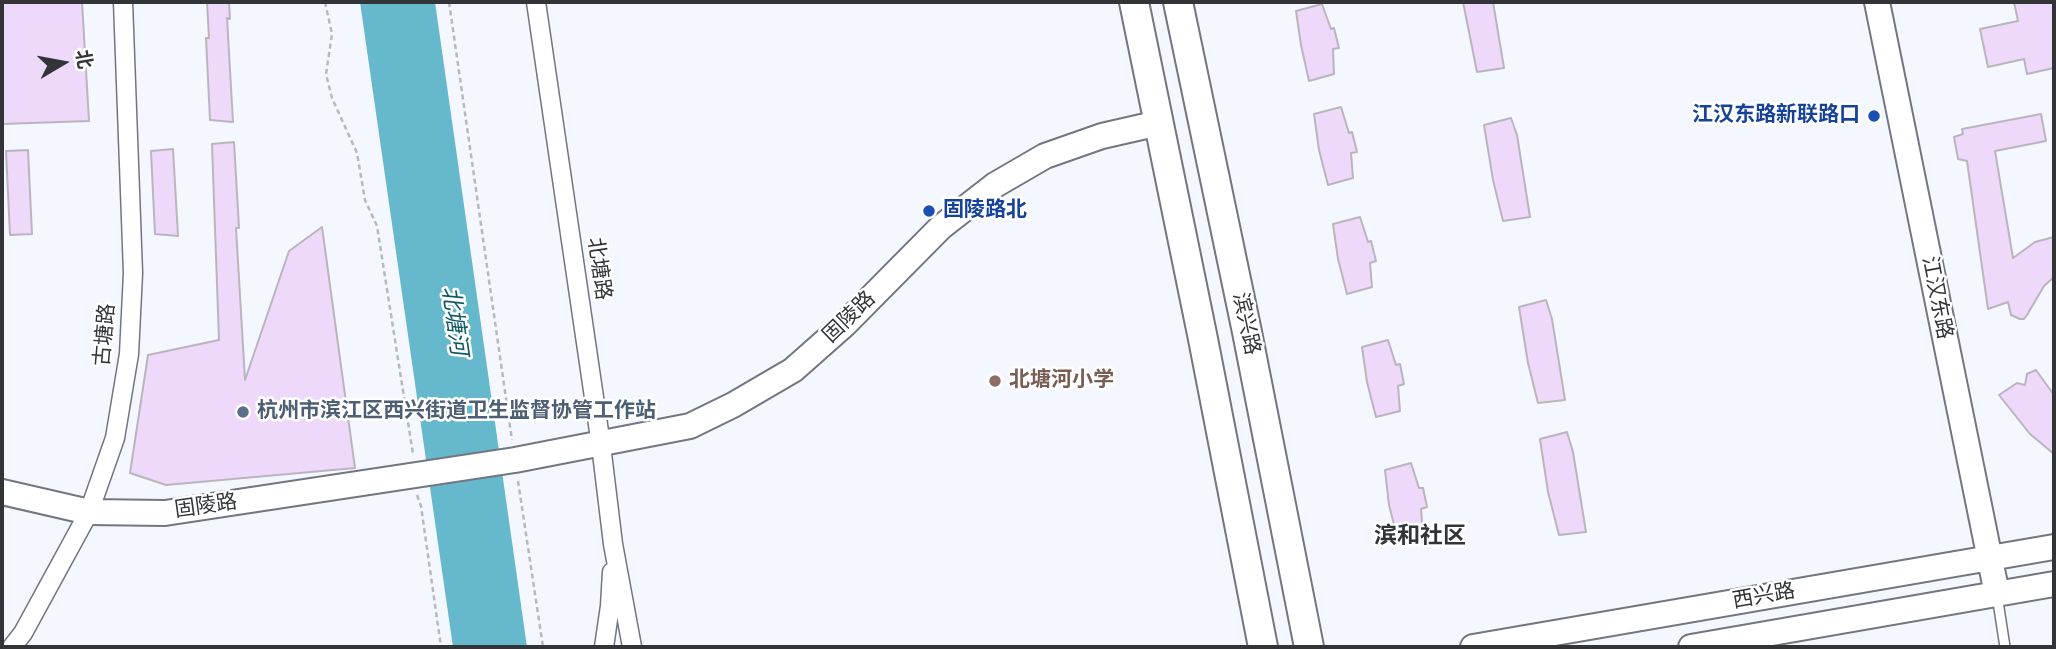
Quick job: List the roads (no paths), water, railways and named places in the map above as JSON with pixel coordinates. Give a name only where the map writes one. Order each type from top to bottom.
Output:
[{"type":"main road","name":"滨兴路","points":[[1134,2],[1263,647]]},
{"type":"main road","name":"滨兴路","points":[[1178,2],[1310,647]]},
{"type":"street","name":"古塘路","points":[[12,647],[23,633],[89,512],[115,438],[129,354],[134,273],[123,2]]},
{"type":"street","name":"北塘路","points":[[536,2],[613,544],[632,647]]},
{"type":"street","name":"江汉东路","points":[[1877,2],[1997,594]]},
{"type":"street","name":"固陵路","points":[[2,492],[89,512],[165,513],[515,460],[690,426],[793,370],[845,324],[942,227],[995,185],[1045,156],[1102,136],[1159,123]]},
{"type":"street","name":"北塘路","points":[[604,647],[610,606],[613,544]]},
{"type":"street","name":"西兴路","points":[[1473,647],[2054,547]]},
{"type":"street","name":"西兴路","points":[[1691,647],[2054,584]]},
{"type":"lane","points":[[1997,594],[2005,647]]},
{"type":"water","name":"北塘河","points":[[360,2],[435,2],[527,647],[453,647]]},
{"type":"place","name":"江汉东路新联路口","points":[[1874,116]]},
{"type":"place","name":"固陵路北","points":[[929,211]]},
{"type":"place","name":"北塘河小学","points":[[995,381]]},
{"type":"place","name":"杭州市滨江区西兴街道卫生监督协管工作站","points":[[243,412]]},
{"type":"district","name":"滨和社区","points":[[1420,537]]}]
